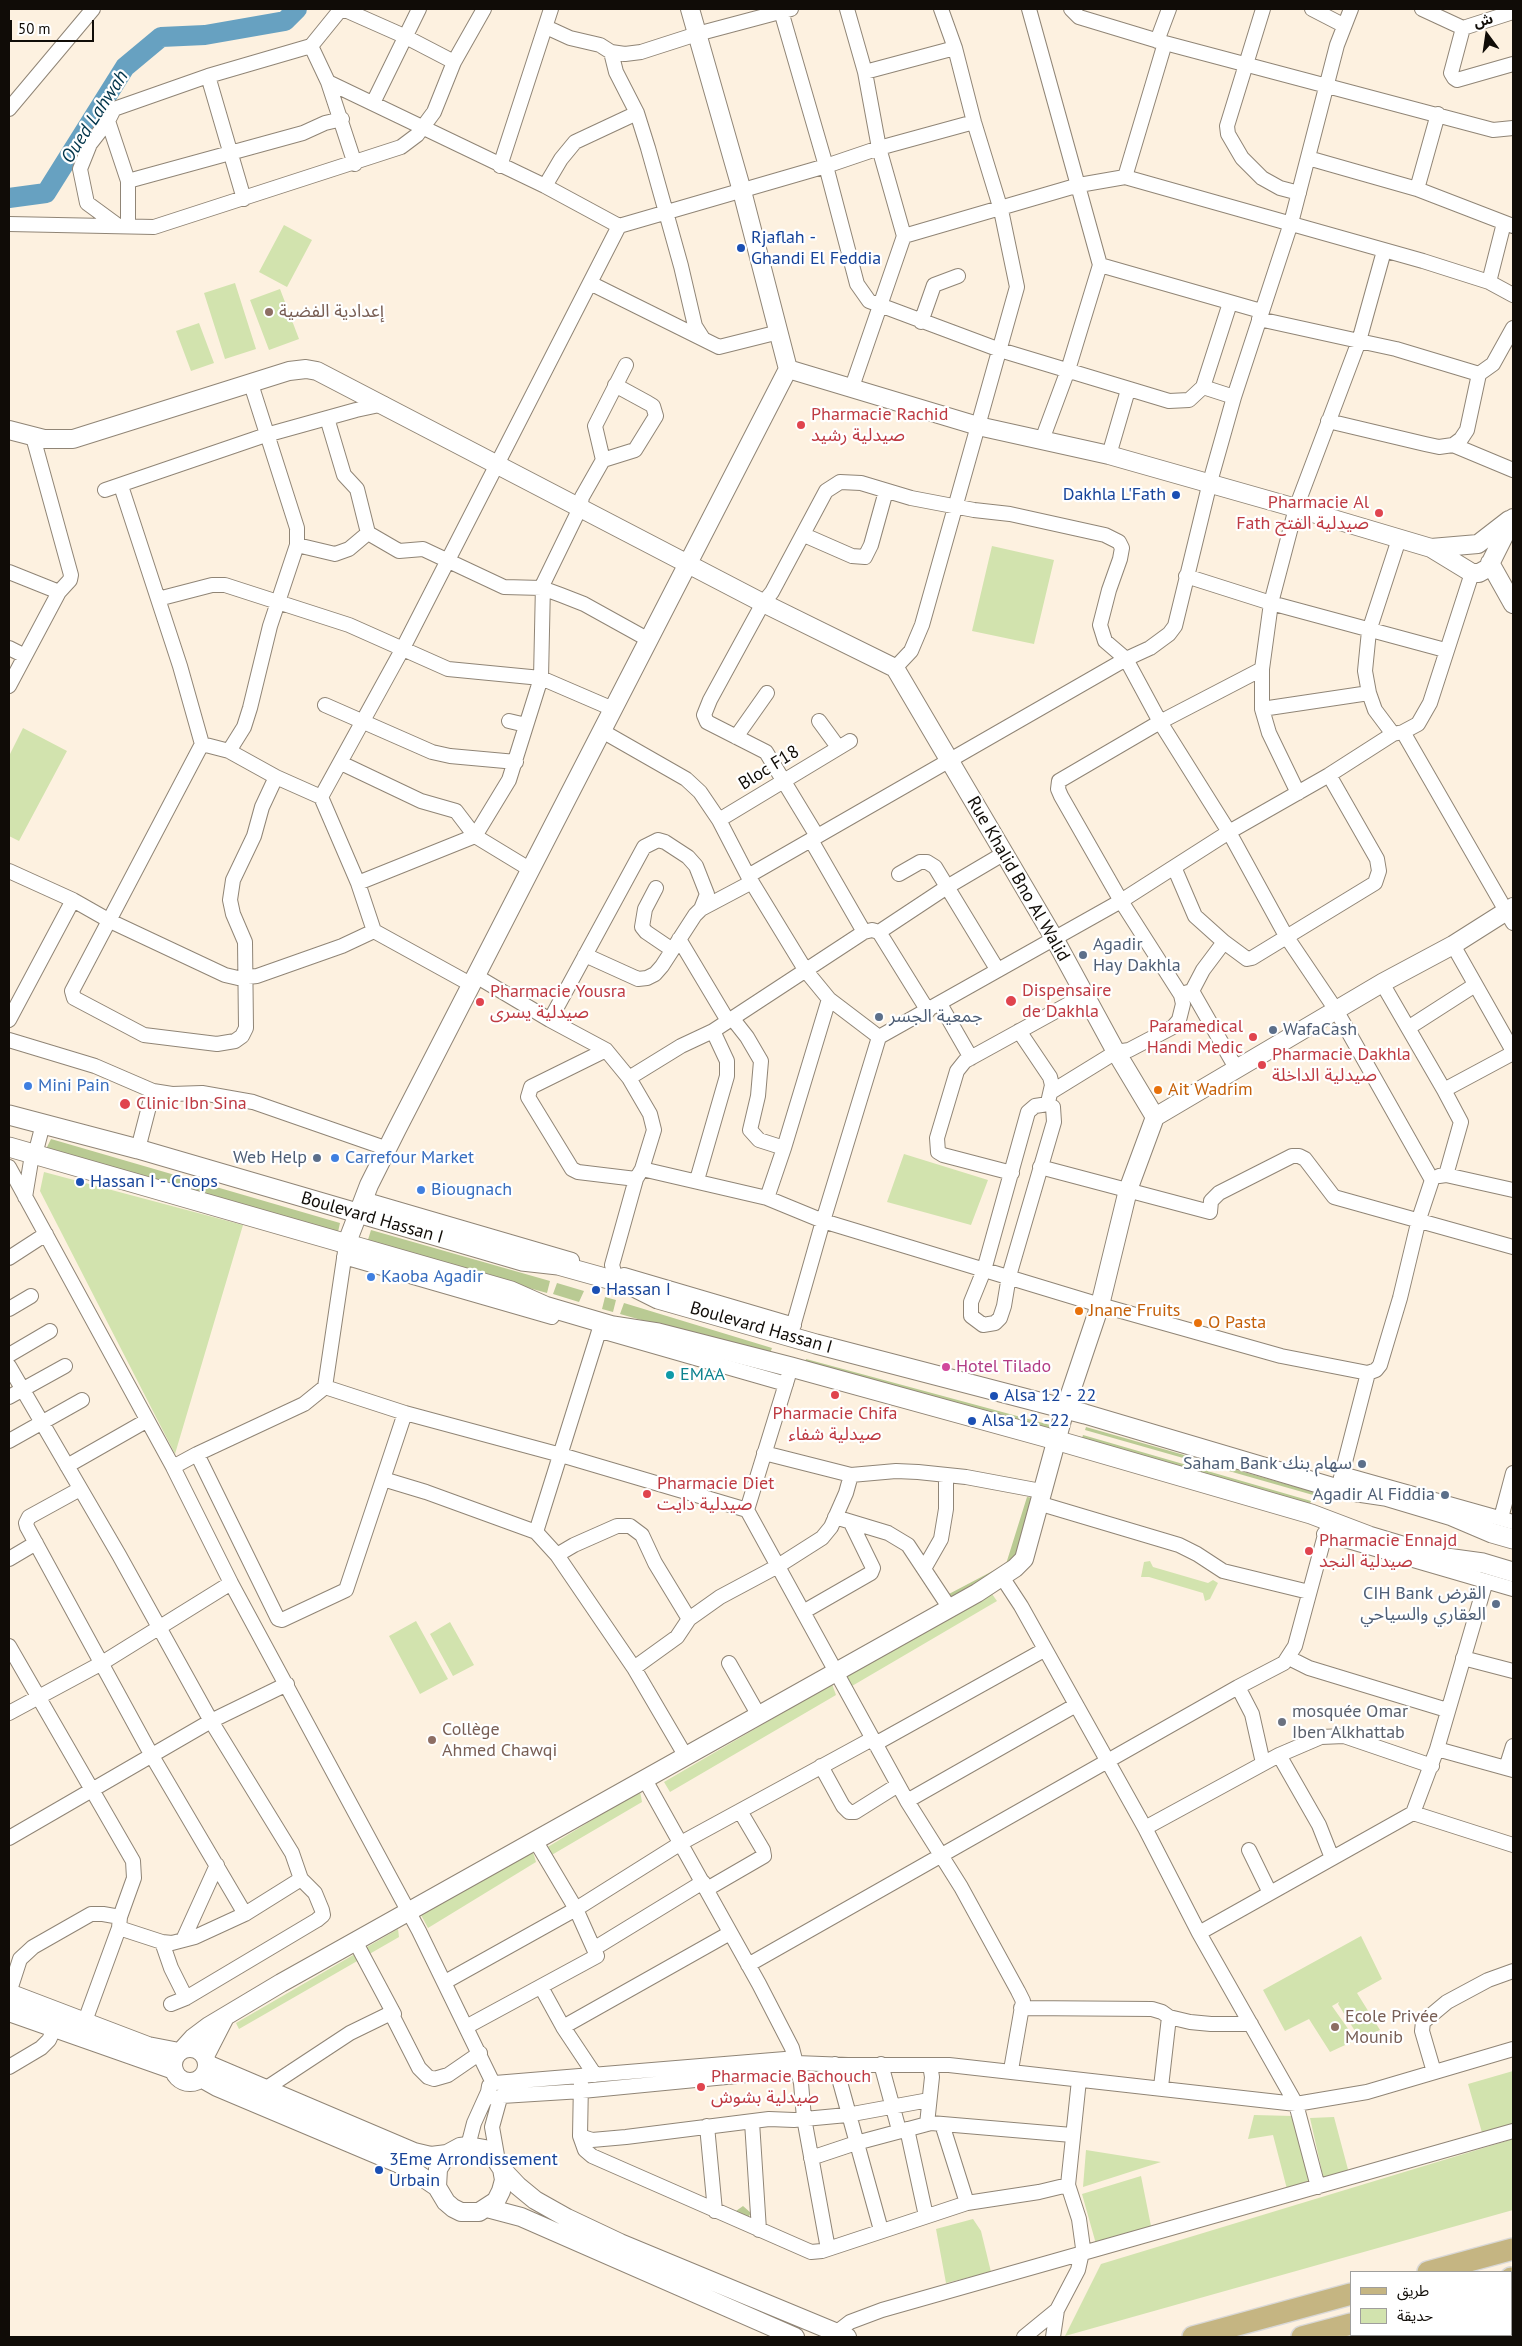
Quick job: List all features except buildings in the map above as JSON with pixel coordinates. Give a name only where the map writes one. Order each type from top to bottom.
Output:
[{"type":"main road","name":"Boulevard Hassan I","points":[[9,1115],[360,1206],[522,1260],[563,1262],[615,1277],[658,1299],[792,1331],[1065,1409],[1340,1481],[1452,1516],[1492,1533],[1513,1539]]},
{"type":"main road","name":"Boulevard Hassan I","points":[[9,1147],[345,1251],[511,1291],[544,1306],[613,1326],[658,1333],[788,1375],[1057,1440],[1327,1527],[1369,1536],[1439,1557],[1483,1563],[1513,1572]]},
{"type":"main road","points":[[1432,2271],[1513,2249]]},
{"type":"main road","points":[[1193,2337],[1350,2294]]},
{"type":"main road","points":[[1302,2337],[1350,2324]]},
{"type":"street","points":[[9,110],[93,9]]},
{"type":"street","points":[[123,226],[87,203],[80,169],[90,144],[117,107],[208,76],[311,46],[342,9],[404,36],[454,62]]},
{"type":"street","points":[[373,103],[418,9]]},
{"type":"street","points":[[9,224],[145,228],[162,225],[355,164],[401,147],[424,127],[439,104],[454,62],[484,9]]},
{"type":"street","points":[[500,166],[551,9]]},
{"type":"street","points":[[172,1467],[304,1404],[325,1388],[345,1251],[360,1206],[788,369],[742,191],[690,9]]},
{"type":"street","points":[[847,9],[865,72],[879,148],[904,236],[878,306],[852,387]]},
{"type":"street","points":[[11,434],[73,439],[297,370],[317,371],[384,404],[497,466],[689,565],[895,668],[911,652],[922,625],[954,506],[1018,287],[1001,210],[974,122],[955,48],[941,9]]},
{"type":"street","points":[[1029,9],[1100,266],[1068,370],[1042,440]]},
{"type":"street","points":[[1071,9],[1079,17],[1161,42],[1493,130],[1513,128]]},
{"type":"street","points":[[1125,177],[1169,9]]},
{"type":"street","points":[[1263,9],[1227,126],[1228,134],[1242,158],[1262,178],[1280,188],[1299,193]]},
{"type":"street","points":[[1312,9],[1343,25]]},
{"type":"street","points":[[701,909],[814,838],[1126,658],[1150,648],[1169,634],[1175,626],[1210,482],[1234,397],[1291,223],[1326,85],[1343,25],[1351,9]]},
{"type":"street","points":[[1422,9],[1463,28],[1513,12]]},
{"type":"street","points":[[546,27],[570,38],[600,45],[611,52],[625,54],[641,52],[697,34],[786,10],[857,284],[869,301],[878,306],[1000,350],[1128,390],[1176,402],[1189,400],[1203,386],[1230,303]]},
{"type":"street","points":[[1463,28],[1451,73],[1454,78],[1457,80],[1513,64]]},
{"type":"street","points":[[311,46],[328,82],[342,119],[355,164]]},
{"type":"street","points":[[865,72],[955,48]]},
{"type":"street","points":[[611,52],[616,72],[637,113],[681,266],[695,326],[702,338]]},
{"type":"street","points":[[208,76],[244,199]]},
{"type":"street","points":[[328,82],[545,186],[619,226],[665,211],[826,166],[879,148],[974,122]]},
{"type":"street","points":[[545,186],[560,159],[575,142],[637,113]]},
{"type":"street","points":[[1418,189],[1438,114]]},
{"type":"street","points":[[128,181],[231,154],[303,133],[325,123],[342,119]]},
{"type":"street","points":[[108,121],[128,181],[123,226]]},
{"type":"street","points":[[1308,158],[1418,189],[1509,225],[1489,282]]},
{"type":"street","points":[[904,236],[1001,210],[1079,185],[1125,177],[1291,223],[1489,282],[1513,295]]},
{"type":"street","points":[[321,797],[364,722],[403,648],[592,284],[619,226]]},
{"type":"street","points":[[1298,793],[1269,733],[1262,709],[1262,669],[1271,603],[1296,508],[1359,341],[1384,251]]},
{"type":"street","points":[[1100,266],[1230,303],[1260,315],[1396,349],[1479,374]]},
{"type":"street","points":[[921,322],[934,284],[958,276]]},
{"type":"street","points":[[592,284],[721,347],[779,332]]},
{"type":"street","points":[[1328,421],[1439,447],[1453,445],[1461,439],[1467,430],[1479,374],[1494,364],[1513,328]]},
{"type":"street","points":[[358,883],[475,836],[509,780],[541,678],[542,588],[580,508],[582,497],[603,460],[595,426],[626,365]]},
{"type":"street","points":[[788,369],[978,426],[1109,455],[1210,482],[1431,548],[1479,567]]},
{"type":"street","points":[[229,751],[244,727],[278,602],[297,545],[297,528],[251,384]]},
{"type":"street","points":[[603,460],[635,450],[656,416],[648,402],[615,385]]},
{"type":"street","points":[[1203,386],[1234,397]]},
{"type":"street","points":[[1109,455],[1128,390]]},
{"type":"street","points":[[105,490],[122,486],[266,435],[384,404]]},
{"type":"street","points":[[327,418],[344,475],[357,488],[368,533],[401,552],[423,549],[447,562],[504,587],[542,588],[584,604],[649,640]]},
{"type":"street","points":[[9,686],[23,655],[59,592],[72,575],[32,437]]},
{"type":"street","points":[[1453,445],[1513,470]]},
{"type":"street","points":[[606,1050],[531,1088],[528,1097],[572,1169],[697,1180],[766,1198],[822,1221],[1100,1305],[1281,1356],[1368,1372],[1376,1370],[1380,1365],[1400,1298],[1419,1219],[1432,1180],[1336,1010],[1286,936],[1229,832],[1160,722],[1126,658],[1105,641],[1100,625],[1122,548],[1116,539],[1037,519],[954,506],[886,491],[861,483],[844,482],[835,484],[826,491],[804,535],[772,592],[763,603],[710,700],[704,715],[707,722],[766,752],[785,782],[814,838],[872,932],[934,1008],[971,1058]]},
{"type":"street","points":[[122,486],[180,666],[202,744],[72,991],[74,998],[144,1035],[200,1044],[218,1044],[235,1041],[242,1036],[246,1028],[244,978],[247,958],[246,942],[233,914],[230,900],[233,880],[254,836],[262,807],[276,777]]},
{"type":"street","points":[[804,535],[852,556],[865,557],[871,545],[886,491]]},
{"type":"street","points":[[1512,602],[1479,567],[1462,555],[1513,517]]},
{"type":"street","points":[[1479,567],[1513,517]]},
{"type":"street","points":[[297,545],[334,554],[349,549],[368,533]]},
{"type":"street","points":[[225,2017],[204,2066],[185,2081],[180,2079],[174,2070],[174,2060],[181,2050],[199,2033],[225,2017],[355,1941],[949,1607],[1002,1576],[1024,1559],[1065,1409],[1100,1305],[1128,1190],[1155,1116],[1382,983],[1511,914],[1398,733],[1376,710],[1369,693],[1365,671],[1370,630],[1398,539]]},
{"type":"street","points":[[792,1331],[822,1221],[879,1036],[934,1008],[997,969],[1121,901],[1229,832],[1398,733],[1418,724],[1424,716],[1445,650],[1487,548],[1473,545],[1431,548]]},
{"type":"street","points":[[9,572],[59,592]]},
{"type":"street","points":[[1186,576],[1271,603],[1445,650]]},
{"type":"street","points":[[158,599],[218,584],[350,625],[453,670],[541,678],[613,709]]},
{"type":"street","points":[[9,648],[23,655]]},
{"type":"street","name":"Rue Khalid Bno Al Walid","points":[[895,668],[1054,938],[1116,1052],[1155,1116]]},
{"type":"street","points":[[1236,1068],[1121,901],[1061,796],[1057,784],[1062,778],[1160,722],[1262,669]]},
{"type":"street","points":[[736,737],[767,693]]},
{"type":"street","points":[[1262,709],[1369,693]]},
{"type":"street","points":[[325,705],[439,754],[516,762]]},
{"type":"street","name":"Bloc F18","points":[[719,820],[785,782],[844,744],[818,721]]},
{"type":"street","points":[[509,722],[526,726]]},
{"type":"street","points":[[602,731],[694,785],[719,820],[750,879],[806,971],[829,999],[879,1036]]},
{"type":"street","points":[[202,744],[229,751],[276,777],[321,797],[358,883],[374,931],[606,1050],[629,1078],[653,1123],[654,1130],[612,1265],[615,1277]]},
{"type":"street","points":[[341,762],[421,801],[456,811],[475,836],[531,870]]},
{"type":"street","points":[[1174,867],[1195,916],[1248,960],[1372,887],[1379,875],[1377,859],[1329,775]]},
{"type":"street","points":[[550,1020],[638,856],[650,843],[658,840],[666,842],[688,857],[696,866],[707,894],[701,909],[655,974],[647,978],[638,979],[585,955]]},
{"type":"street","points":[[629,1078],[681,1046],[713,1031],[806,971],[1003,854]]},
{"type":"street","points":[[899,874],[915,864],[927,862],[935,867],[997,969]]},
{"type":"street","points":[[10,876],[73,900],[110,921],[226,975],[244,978],[257,976],[333,949],[374,931]]},
{"type":"street","points":[[656,888],[645,908],[642,927],[646,932],[675,944],[730,1020],[747,1037],[762,1061],[758,1096],[750,1130],[759,1140],[784,1148]]},
{"type":"street","points":[[9,1020],[73,900]]},
{"type":"street","points":[[1019,1032],[1050,1076],[1049,1098],[1055,1114],[1049,1144],[1040,1168],[1009,1276],[1000,1318],[992,1324],[983,1325],[971,1316],[969,1308],[984,1270],[1028,1112],[1035,1106],[1049,1098],[1116,1052],[1129,1050],[1173,1027],[1179,1020],[1186,993],[1224,942]]},
{"type":"street","points":[[1444,1090],[1513,1052],[1453,945]]},
{"type":"street","points":[[1382,983],[1461,1122],[1446,1174]]},
{"type":"street","points":[[1408,1028],[1475,985]]},
{"type":"street","points":[[1012,1173],[943,1156],[936,1147],[957,1071],[971,1058],[1085,995]]},
{"type":"street","points":[[766,1198],[784,1148],[829,999]]},
{"type":"street","points":[[697,1180],[727,1076],[727,1061],[713,1031]]},
{"type":"street","points":[[9,1040],[95,1066],[153,1091],[211,1094],[253,1102],[388,1149]]},
{"type":"street","points":[[138,1149],[153,1091]]},
{"type":"street","points":[[25,1196],[32,1155],[37,1148],[43,1124]]},
{"type":"street","points":[[1040,1168],[1210,1212],[1211,1201],[1219,1193],[1292,1156],[1298,1156],[1304,1158],[1334,1196],[1513,1247]]},
{"type":"street","points":[[9,1167],[172,1467],[231,1583],[287,1684],[445,1982],[480,2053],[496,2091],[492,2127],[504,2180],[496,2201],[487,2208],[470,2213],[453,2208],[446,2202],[437,2187],[409,2168],[217,2087],[194,2048],[181,2050],[148,2046],[9,1993],[20,1959],[33,1947],[91,1914],[103,1914],[162,1942],[172,1943],[195,1937],[245,1914],[302,1879]]},
{"type":"street","points":[[1432,1180],[1446,1174],[1513,1190]]},
{"type":"street","points":[[9,1258],[46,1234]]},
{"type":"street","points":[[345,1251],[599,1331],[788,1375],[747,1510]]},
{"type":"street","points":[[9,1308],[31,1296]]},
{"type":"street","points":[[9,1355],[50,1330]]},
{"type":"street","points":[[536,1532],[599,1331]]},
{"type":"street","points":[[9,1366],[160,1626],[211,1720],[292,1853],[302,1879],[315,1893],[322,1910],[321,1918],[186,1998],[171,2004]]},
{"type":"street","points":[[9,1397],[65,1366]]},
{"type":"street","points":[[1368,1372],[1340,1481],[1507,1520],[1513,1473]]},
{"type":"street","points":[[325,1388],[405,1413],[561,1455],[747,1510],[907,1801],[961,1887],[1018,1991],[1022,2002],[1011,2070]]},
{"type":"street","points":[[9,1441],[82,1400]]},
{"type":"street","points":[[197,1454],[266,1598],[276,1616],[282,1620],[346,1590],[405,1413]]},
{"type":"street","points":[[67,1466],[146,1421]]},
{"type":"street","points":[[764,1453],[851,1475],[896,1471],[966,1477],[1040,1497],[1179,1545],[1223,1571],[1310,1592]]},
{"type":"street","points":[[634,1668],[677,1637],[689,1619],[720,1597],[778,1566],[822,1538],[835,1517],[846,1493],[851,1475]]},
{"type":"street","points":[[924,1567],[941,1539],[946,1509],[946,1476]]},
{"type":"street","points":[[383,1480],[426,1492],[536,1532],[557,1555],[634,1668],[685,1755]]},
{"type":"street","points":[[80,1489],[29,1518],[26,1523],[152,1756],[245,1914]]},
{"type":"street","points":[[835,1517],[899,1538],[908,1545],[949,1607]]},
{"type":"street","points":[[803,1612],[871,1573],[873,1568],[851,1523]]},
{"type":"street","points":[[557,1555],[574,1545],[617,1526],[630,1526],[642,1535],[655,1563],[689,1619]]},
{"type":"street","points":[[748,1965],[1238,1687],[1279,1666],[1289,1658],[1295,1646],[1327,1527],[1513,1589]]},
{"type":"street","points":[[9,1559],[36,1544]]},
{"type":"street","points":[[1002,1576],[1021,1606],[1145,1828],[1199,1933],[1296,2104],[1318,2187]]},
{"type":"street","points":[[1199,1933],[1413,1813],[1432,1766],[1486,1581]]},
{"type":"street","points":[[9,1713],[102,1663],[231,1583]]},
{"type":"street","points":[[9,1646],[133,1861],[134,1878],[85,2021]]},
{"type":"street","points":[[445,1982],[576,1909],[681,1843],[821,1766],[874,1741],[1044,1650]]},
{"type":"street","points":[[1289,1658],[1309,1668],[1447,1710]]},
{"type":"street","points":[[1463,1658],[1513,1671]]},
{"type":"street","points":[[729,1663],[758,1714]]},
{"type":"street","points":[[9,1838],[211,1720],[287,1684]]},
{"type":"street","points":[[1238,1687],[1252,1714],[1263,1763]]},
{"type":"street","points":[[907,1801],[1076,1705]]},
{"type":"street","points":[[1145,1828],[1263,1763],[1321,1737],[1344,1736],[1432,1766]]},
{"type":"street","points":[[1437,1749],[1510,1769],[1513,1746]]},
{"type":"street","points":[[1279,1755],[1318,1825],[1332,1858]]},
{"type":"street","points":[[821,1766],[843,1806],[849,1812],[855,1812],[898,1785]]},
{"type":"street","points":[[644,1778],[705,1886],[792,2048],[828,2249]]},
{"type":"street","points":[[595,1948],[705,1886],[764,1856],[763,1850],[740,1811]]},
{"type":"street","points":[[1413,1813],[1513,1845]]},
{"type":"street","points":[[466,2027],[596,1958],[595,1948],[576,1909],[535,1840]]},
{"type":"street","points":[[1250,1850],[1270,1893]]},
{"type":"street","points":[[183,1940],[217,1865]]},
{"type":"street","points":[[563,2027],[730,1933]]},
{"type":"street","points":[[265,2089],[350,2033],[391,2013],[394,2014],[355,1941]]},
{"type":"street","points":[[162,1942],[170,1968],[186,1998]]},
{"type":"street","points":[[1434,2072],[1422,2031],[1423,2022],[1447,2002],[1513,1971]]},
{"type":"street","points":[[541,1987],[563,2027],[596,2075]]},
{"type":"street","points":[[1021,2008],[1152,2009],[1162,2012],[1169,2018],[1211,2024],[1251,2024]]},
{"type":"street","points":[[9,2012],[174,2070]]},
{"type":"street","points":[[391,2013],[419,2068],[430,2078],[448,2075],[480,2053]]},
{"type":"street","points":[[1161,2087],[1169,2018]]},
{"type":"street","points":[[9,2067],[41,2048],[49,2040],[54,2029]]},
{"type":"street","points":[[581,2084],[596,2075],[785,2059],[796,2063],[930,2065],[1011,2070],[1079,2080],[1161,2087],[1296,2104],[1367,2092],[1513,2049]]},
{"type":"street","points":[[496,2091],[788,2071],[796,2063]]},
{"type":"street","points":[[835,2064],[847,2115],[881,2230]]},
{"type":"street","points":[[881,2064],[892,2106],[903,2130],[926,2216]]},
{"type":"street","points":[[927,2124],[932,2077],[930,2065]]},
{"type":"street","points":[[204,2066],[265,2089],[414,2152],[430,2156],[447,2154],[460,2147],[468,2146],[485,2149],[535,2200],[620,2243],[808,2323],[842,2334],[850,2322],[882,2310],[1061,2261],[1081,2252],[1117,2244],[1513,2131]]},
{"type":"street","points":[[1053,2337],[1057,2310],[1078,2270],[1081,2252],[1084,2248],[1068,2185],[1079,2080]]},
{"type":"street","points":[[581,2084],[580,2136],[585,2150],[592,2156],[812,2252],[828,2249],[967,2203],[1039,2192],[1068,2185]]},
{"type":"street","points":[[468,2146],[474,2123],[496,2091]]},
{"type":"street","points":[[580,2136],[592,2140],[707,2126],[847,2115],[929,2100]]},
{"type":"street","points":[[752,2122],[759,2230]]},
{"type":"street","points":[[811,2158],[856,2143],[927,2124],[1072,2135]]},
{"type":"street","points":[[942,2124],[967,2203]]},
{"type":"street","points":[[707,2126],[715,2211]]},
{"type":"street","points":[[437,2187],[438,2169],[447,2154]]},
{"type":"street","points":[[487,2208],[521,2217],[795,2337]]},
{"type":"street","points":[[1024,2337],[1057,2310]]},
{"type":"green space","points":[[284,225],[312,240],[287,287],[259,272]]},
{"type":"green space","points":[[235,283],[256,349],[225,359],[204,293]]},
{"type":"green space","points":[[280,289],[299,339],[269,350],[250,300]]},
{"type":"green space","points":[[199,323],[214,363],[191,371],[176,331]]},
{"type":"green space","points":[[992,546],[1054,560],[1034,644],[972,631]]},
{"type":"green space","points":[[23,728],[67,751],[19,841],[9,836],[9,756]]},
{"type":"green space","points":[[51,1139],[340,1223],[338,1232],[45,1151]]},
{"type":"green space","points":[[904,1154],[988,1180],[971,1225],[887,1202]]},
{"type":"green space","points":[[44,1172],[243,1225],[175,1454],[40,1191]]},
{"type":"green space","points":[[371,1230],[550,1281],[547,1293],[367,1243]]},
{"type":"green space","points":[[557,1283],[584,1291],[579,1302],[553,1294]]},
{"type":"green space","points":[[605,1297],[616,1300],[613,1312],[602,1309]]},
{"type":"green space","points":[[624,1303],[772,1348],[769,1356],[620,1314]]},
{"type":"green space","points":[[806,1359],[1054,1426],[1052,1437],[804,1369]]},
{"type":"green space","points":[[1086,1427],[1314,1492],[1313,1495],[1085,1430]]},
{"type":"green space","points":[[1083,1435],[1311,1501],[1310,1504],[1082,1438]]},
{"type":"green space","points":[[1027,1497],[1034,1498],[1015,1571],[950,1605],[947,1595],[1006,1564]]},
{"type":"green space","points":[[1150,1561],[1153,1567],[1208,1583],[1213,1580],[1218,1583],[1210,1599],[1205,1601],[1203,1593],[1149,1577],[1141,1577],[1144,1562]]},
{"type":"green space","points":[[992,1594],[997,1601],[852,1686],[847,1676]]},
{"type":"green space","points":[[416,1621],[448,1679],[420,1694],[389,1636]]},
{"type":"green space","points":[[450,1622],[474,1665],[453,1676],[430,1634]]},
{"type":"green space","points":[[832,1684],[836,1695],[670,1792],[664,1782]]},
{"type":"green space","points":[[640,1791],[642,1802],[550,1856],[546,1848]]},
{"type":"green space","points":[[533,1852],[536,1862],[428,1928],[421,1915]]},
{"type":"green space","points":[[398,1929],[399,1937],[239,2029],[236,2023]]},
{"type":"green space","points":[[1361,1936],[1382,1979],[1357,1993],[1380,2030],[1360,2039],[1338,2004],[1339,2002],[1332,2006],[1356,2040],[1330,2052],[1309,2019],[1285,2031],[1263,1990]]},
{"type":"green space","points":[[1513,2071],[1513,2127],[1483,2136],[1468,2084]]},
{"type":"green space","points":[[1254,2115],[1293,2116],[1310,2180],[1287,2189],[1273,2135],[1248,2139]]},
{"type":"green space","points":[[1334,2117],[1350,2177],[1325,2185],[1310,2118]]},
{"type":"green space","points":[[1513,2139],[1513,2210],[1065,2336],[1101,2264]]},
{"type":"green space","points":[[1086,2150],[1161,2162],[1083,2187]]},
{"type":"green space","points":[[1141,2176],[1152,2231],[1096,2244],[1082,2194]]},
{"type":"green space","points":[[743,2206],[751,2213],[747,2219],[736,2217],[736,2211]]},
{"type":"green space","points":[[973,2219],[981,2231],[991,2272],[946,2283],[936,2229]]},
{"type":"green space","points":[[1512,2306],[1513,2337],[1397,2337],[1512,2336]]},
{"type":"waterway","name":"Oued Lahwah","points":[[9,198],[46,193],[125,67],[161,37],[205,35],[285,21],[297,9]]},
{"type":"place","name":"Rjaflah - Ghandi El Feddia","points":[[741,248]]},
{"type":"place","name":"إعدادية الفضية","points":[[269,312]]},
{"type":"place","name":"Pharmacie Rachid صيدلية رشيد","points":[[801,425]]},
{"type":"place","name":"Dakhla L'Fath","points":[[1176,495]]},
{"type":"place","name":"Pharmacie Al Fath صيدلية الفتح","points":[[1379,513]]},
{"type":"place","name":"Agadir Hay Dakhla","points":[[1083,955]]},
{"type":"place","name":"Dispensaire de Dakhla","points":[[1011,1001]]},
{"type":"place","name":"Pharmacie Yousra صيدلية يسرى","points":[[480,1002]]},
{"type":"place","name":"جمعية الجسر","points":[[879,1017]]},
{"type":"place","name":"WafaCash","points":[[1273,1030]]},
{"type":"place","name":"Paramedical Handi Medic","points":[[1253,1037]]},
{"type":"place","name":"Pharmacie Dakhla صيدلية الداخلة","points":[[1262,1065]]},
{"type":"place","name":"Mini Pain","points":[[28,1086]]},
{"type":"place","name":"Ait Wadrim","points":[[1158,1090]]},
{"type":"place","name":"Clinic Ibn Sina","points":[[125,1104]]},
{"type":"place","name":"Web Help","points":[[317,1158]]},
{"type":"place","name":"Carrefour Market","points":[[335,1158]]},
{"type":"place","name":"Hassan I - Cnops","points":[[80,1182]]},
{"type":"place","name":"Biougnach","points":[[421,1190]]},
{"type":"place","name":"Kaoba Agadir","points":[[371,1277]]},
{"type":"place","name":"Hassan I","points":[[596,1290]]},
{"type":"place","name":"Jnane Fruits","points":[[1079,1311]]},
{"type":"place","name":"O Pasta","points":[[1198,1323]]},
{"type":"place","name":"Hotel Tilado","points":[[946,1367]]},
{"type":"place","name":"EMAA","points":[[670,1375]]},
{"type":"place","name":"Pharmacie Chifa صيدلية شفاء","points":[[835,1395]]},
{"type":"place","name":"Alsa 12 - 22","points":[[994,1396]]},
{"type":"place","name":"Alsa 12 -22","points":[[972,1421]]},
{"type":"place","name":"Saham Bank سهام بنك","points":[[1362,1464]]},
{"type":"place","name":"Pharmacie Diet صيدلية دايت","points":[[647,1494]]},
{"type":"place","name":"Agadir Al Fiddia","points":[[1445,1495]]},
{"type":"place","name":"Pharmacie Ennajd صيدلية النجد","points":[[1309,1551]]},
{"type":"place","name":"CIH Bank القرض العقاري والسياحي","points":[[1496,1604]]},
{"type":"place","name":"mosquée Omar Iben Alkhattab","points":[[1282,1722]]},
{"type":"place","name":"Collège Ahmed Chawqi","points":[[432,1740]]},
{"type":"place","name":"Ecole Privée Mounib","points":[[1335,2027]]},
{"type":"place","name":"Pharmacie Bachouch صيدلية بشوش","points":[[701,2087]]},
{"type":"place","name":"3Eme Arrondissement Urbain","points":[[379,2170]]}]
